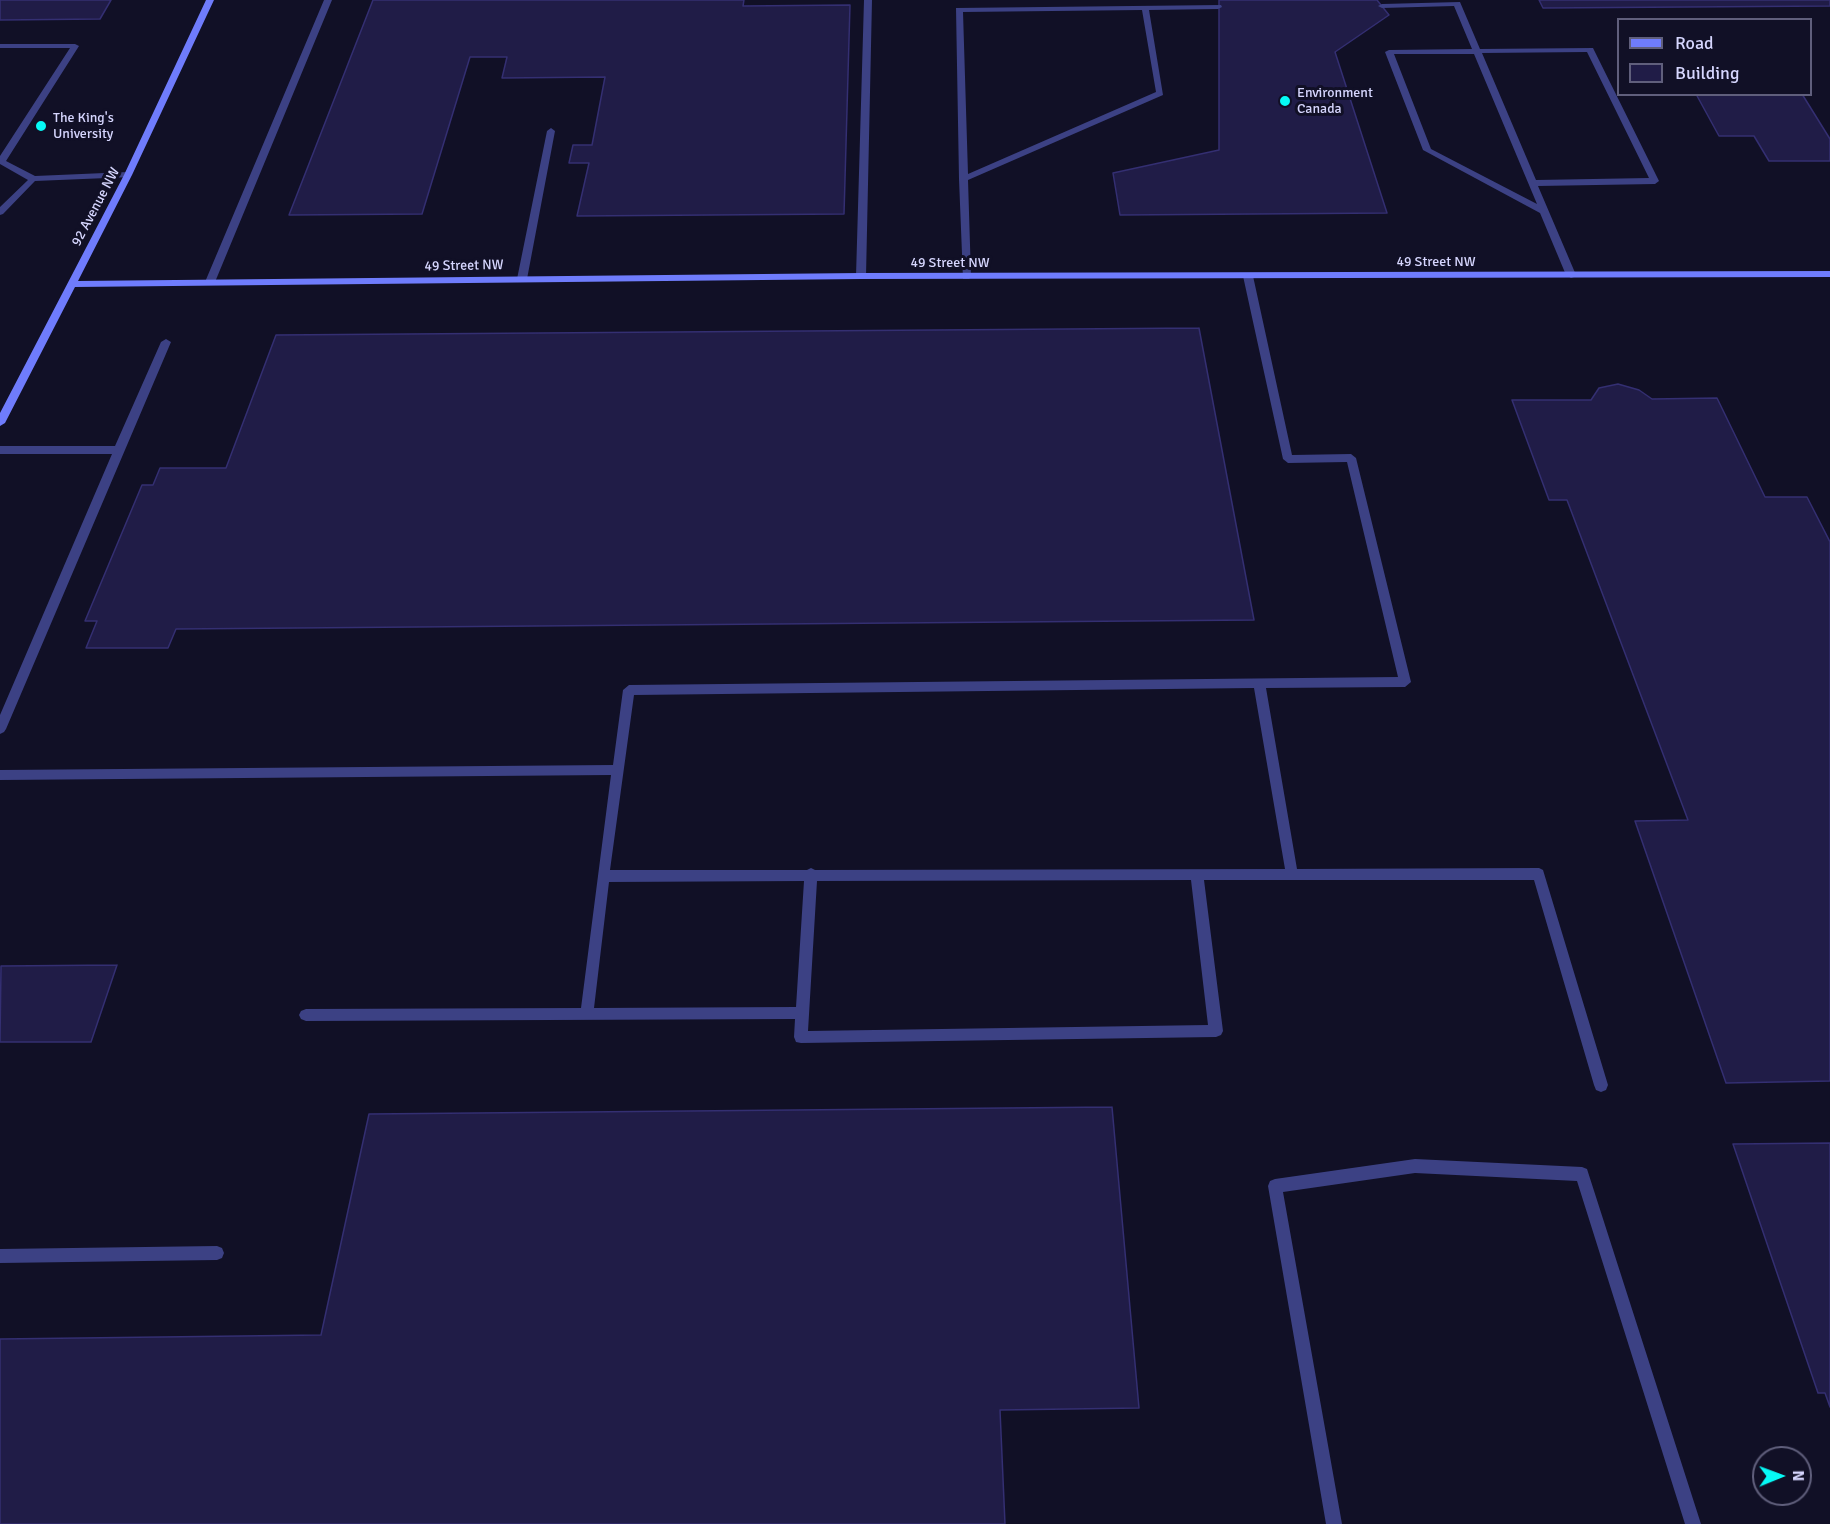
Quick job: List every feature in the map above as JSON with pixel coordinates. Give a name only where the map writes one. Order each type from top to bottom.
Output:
[{"type":"street","name":"92 Avenue NW","points":[[0,423],[128,175],[210,0]]},
{"type":"street","name":"49 Street NW","points":[[71,284],[861,276],[1830,274]]},
{"type":"lane","points":[[210,282],[328,0]]},
{"type":"lane","points":[[861,276],[868,0]]},
{"type":"lane","points":[[1382,6],[1456,4],[1571,275]]},
{"type":"lane","points":[[966,277],[959,9],[1218,7]]},
{"type":"lane","points":[[963,179],[1160,93],[1145,8]]},
{"type":"lane","points":[[0,46],[75,46],[0,161],[33,178],[128,175]]},
{"type":"lane","points":[[1533,183],[1655,181],[1590,50],[1389,52],[1427,150],[1544,211]]},
{"type":"lane","points":[[522,279],[552,131]]},
{"type":"lane","points":[[0,212],[33,178]]},
{"type":"lane","points":[[587,1013],[629,690],[1405,682],[1351,458],[1288,459],[1248,276]]},
{"type":"lane","points":[[0,729],[166,342]]},
{"type":"lane","points":[[0,450],[119,450]]},
{"type":"lane","points":[[1259,683],[1292,874]]},
{"type":"lane","points":[[0,775],[617,770]]},
{"type":"lane","points":[[811,874],[801,1037],[1216,1031],[1197,875]]},
{"type":"lane","points":[[603,876],[1539,874],[1601,1085]]},
{"type":"lane","points":[[306,1015],[802,1013]]},
{"type":"lane","points":[[1334,1524],[1275,1186],[1415,1166],[1582,1174],[1693,1524]]},
{"type":"lane","points":[[0,1256],[217,1253]]},
{"type":"building","points":[[0,0],[111,0],[100,19],[0,20]]},
{"type":"building","points":[[373,0],[744,0],[743,6],[850,5],[844,214],[577,216],[589,163],[569,163],[573,145],[592,145],[605,77],[502,78],[507,57],[470,57],[422,214],[289,215]]},
{"type":"building","name":"Environment Canada","points":[[1219,0],[1377,0],[1389,15],[1335,52],[1387,213],[1120,215],[1113,173],[1219,150]]},
{"type":"building","points":[[1539,0],[1830,0],[1830,6],[1543,8]]},
{"type":"building","points":[[1697,96],[1803,96],[1830,139],[1830,161],[1769,161],[1754,136],[1719,136]]},
{"type":"building","points":[[1199,328],[1254,620],[176,629],[168,648],[86,648],[97,621],[85,621],[142,485],[153,485],[160,468],[226,468],[276,335]]},
{"type":"building","points":[[1618,384],[1639,390],[1652,399],[1717,398],[1765,497],[1807,497],[1830,542],[1830,1081],[1726,1083],[1635,821],[1688,820],[1567,500],[1549,500],[1512,400],[1591,400],[1599,388]]},
{"type":"building","points":[[117,965],[91,1042],[0,1042],[1,966]]},
{"type":"building","points":[[1112,1107],[1139,1408],[1000,1410],[1005,1524],[0,1524],[0,1339],[321,1335],[369,1114]]},
{"type":"building","points":[[1830,1143],[1830,1407],[1825,1393],[1818,1393],[1733,1144]]},
{"type":"place","name":"Environment Canada","points":[[1285,101]]},
{"type":"place","name":"The King's University","points":[[41,126]]}]
